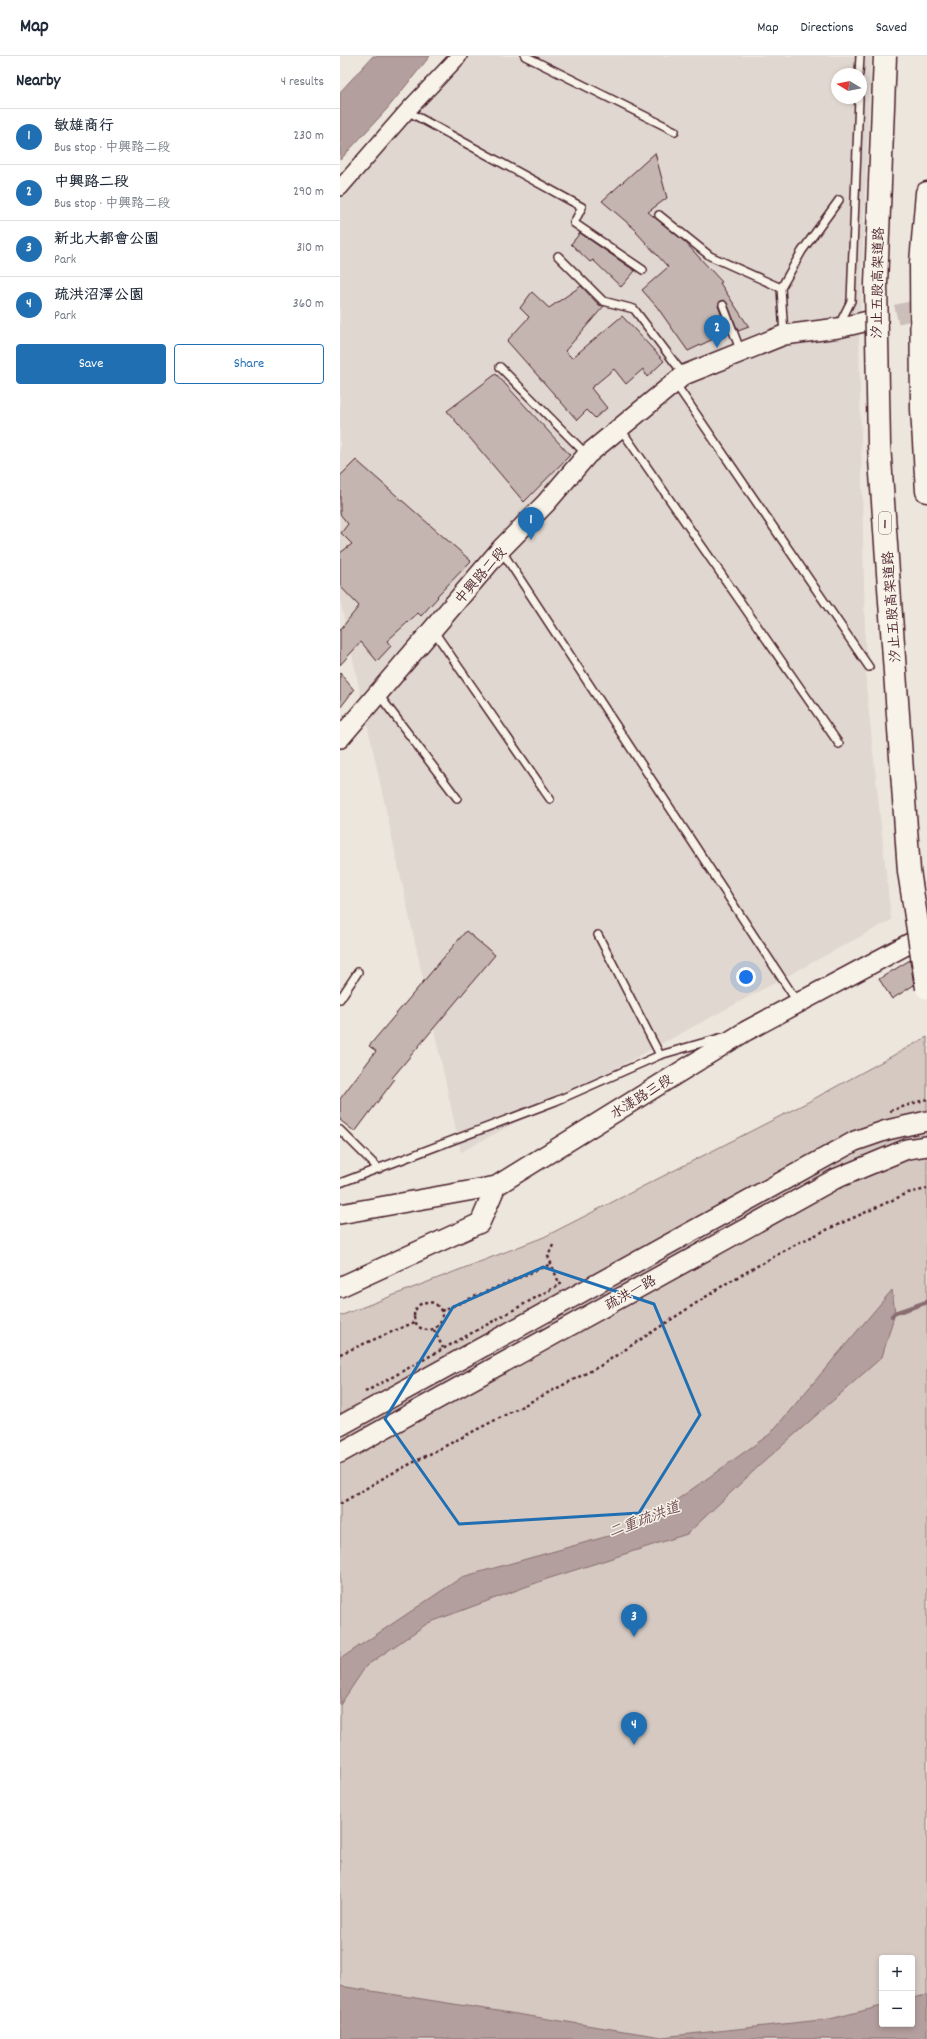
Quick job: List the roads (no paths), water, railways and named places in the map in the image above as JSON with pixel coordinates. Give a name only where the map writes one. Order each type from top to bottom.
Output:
[{"type":"highway","name":"汐止五股高架道路","points":[[885,56],[876,284],[880,445],[909,871],[927,988]]},
{"type":"highway","points":[[927,193],[921,263],[922,410],[927,491]]},
{"type":"street","points":[[340,188],[407,111],[460,56]]},
{"type":"street","name":"中興路二段","points":[[340,738],[501,549],[546,503],[587,455],[680,379],[784,335],[838,328],[868,321]]},
{"type":"street","name":"水漾路三段","points":[[340,1214],[496,1186],[746,1031],[927,934]]},
{"type":"street","name":"疏洪一路","points":[[340,1426],[855,1141],[887,1130],[927,1121]]},
{"type":"street","name":"疏洪一路","points":[[340,1453],[835,1179],[907,1149],[927,1146]]},
{"type":"street","points":[[340,1287],[480,1223],[496,1186]]},
{"type":"lane","points":[[525,56],[675,131]]},
{"type":"lane","points":[[860,56],[860,68]]},
{"type":"lane","points":[[838,328],[851,301],[859,104]]},
{"type":"lane","points":[[407,111],[582,207],[574,223],[643,270]]},
{"type":"lane","points":[[784,335],[781,288],[802,251],[839,200]]},
{"type":"lane","points":[[659,216],[710,256],[781,288]]},
{"type":"lane","points":[[558,256],[603,301],[634,309],[869,667]]},
{"type":"lane","points":[[723,305],[741,352]]},
{"type":"lane","points":[[500,367],[587,455]]},
{"type":"lane","points":[[620,428],[839,744]]},
{"type":"lane","points":[[501,549],[798,1003]]},
{"type":"lane","points":[[433,629],[550,799]]},
{"type":"lane","points":[[378,694],[457,798]]},
{"type":"lane","points":[[598,935],[660,1055]]},
{"type":"lane","points":[[340,999],[358,972]]},
{"type":"lane","points":[[340,1183],[556,1101],[660,1055],[746,1031]]},
{"type":"lane","points":[[340,1130],[379,1169]]},
{"type":"waterway","name":"二重疏洪道","points":[[892,1316],[895,1313],[927,1302]]},
{"type":"tunnel","points":[[868,321],[927,307]]},
{"type":"place","name":"中興路二段","points":[[717,348]]},
{"type":"place","name":"敏雄商行","points":[[531,540]]},
{"type":"place","name":"新北大都會公園","points":[[634,1637]]},
{"type":"place","name":"疏洪沼澤公園","points":[[634,1745]]}]
